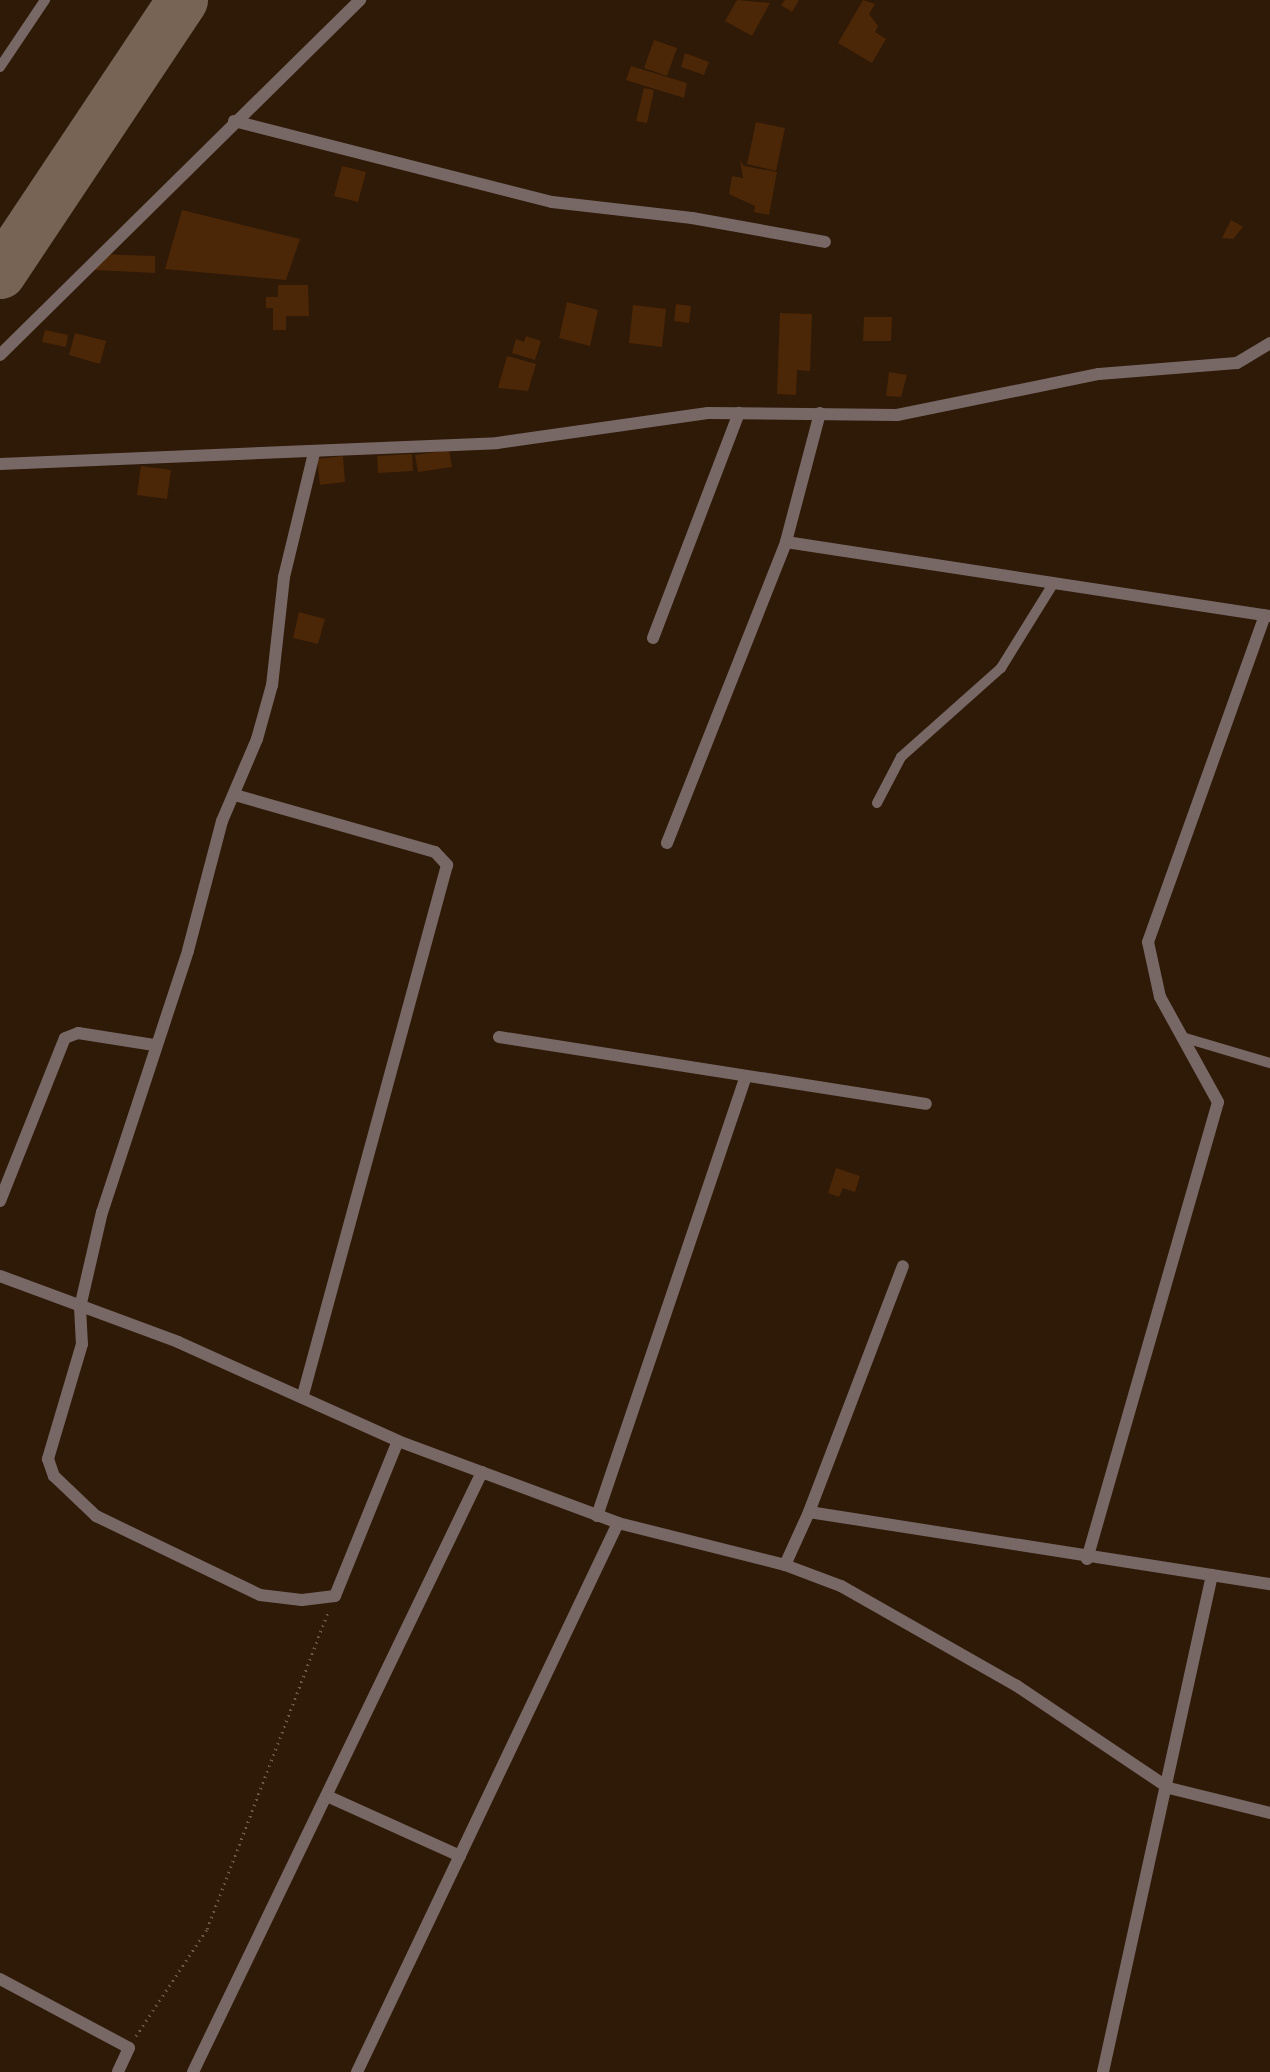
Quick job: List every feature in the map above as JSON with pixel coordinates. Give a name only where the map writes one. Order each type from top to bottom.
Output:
[{"type":"street","points":[[0,355],[360,0]]},
{"type":"street","points":[[234,122],[572,206],[692,218],[825,242]]},
{"type":"street","points":[[0,464],[314,453],[497,443],[659,417],[739,413],[897,415],[1099,374],[1237,363],[1270,343]]},
{"type":"street","points":[[653,638],[739,413]]},
{"type":"street","points":[[667,843],[786,542],[820,413]]},
{"type":"street","points":[[314,453],[284,577],[272,685],[102,1212],[80,1307],[82,1344],[48,1459],[71,1495],[96,1516],[260,1595],[302,1600],[335,1596],[398,1441]]},
{"type":"street","points":[[786,542],[1268,615],[1148,942],[1160,997],[1212,1086],[1215,1124],[1088,1559]]},
{"type":"street","points":[[235,795],[435,852],[447,865],[303,1395]]},
{"type":"street","points":[[0,1201],[65,1038],[78,1033],[154,1045]]},
{"type":"street","points":[[499,1037],[926,1104]]},
{"type":"street","points":[[597,1516],[746,1077]]},
{"type":"street","points":[[785,1565],[809,1512],[903,1266]]},
{"type":"street","points":[[0,1276],[303,1395],[398,1441],[618,1524],[785,1565],[904,1619],[1017,1686],[1169,1788],[1270,1813]]},
{"type":"street","points":[[193,2072],[482,1473]]},
{"type":"street","points":[[809,1512],[1088,1559],[1270,1584]]},
{"type":"street","points":[[357,2072],[618,1524]]},
{"type":"street","points":[[1103,2072],[1169,1788],[1212,1575]]},
{"type":"street","points":[[327,1796],[459,1856]]},
{"type":"street","points":[[0,1978],[129,2048],[118,2072]]},
{"type":"lane","points":[[0,67],[45,0]]},
{"type":"lane","points":[[877,803],[901,757],[1001,668],[1053,584]]},
{"type":"lane","points":[[1182,1037],[1270,1063]]},
{"type":"path","points":[[129,2048],[207,1929],[335,1596]]},
{"type":"building","points":[[737,0],[770,3],[752,36],[725,21]]},
{"type":"building","points":[[785,0],[799,0],[792,12],[781,5]]},
{"type":"building","points":[[863,0],[875,4],[869,14],[878,26],[875,32],[886,39],[872,63],[838,43]]},
{"type":"building","points":[[654,40],[677,48],[667,76],[644,68]]},
{"type":"building","points":[[685,53],[709,62],[704,75],[681,67]]},
{"type":"building","points":[[631,66],[687,83],[684,98],[626,80]]},
{"type":"building","points":[[644,88],[654,90],[647,123],[636,121]]},
{"type":"building","points":[[756,122],[785,128],[776,171],[747,164]]},
{"type":"building","points":[[740,160],[744,166],[777,172],[769,215],[754,212],[755,206],[729,194],[732,176],[743,178]]},
{"type":"building","points":[[342,166],[366,172],[358,202],[334,196]]},
{"type":"building","points":[[182,210],[300,239],[286,280],[165,269]]},
{"type":"building","points":[[1231,220],[1243,227],[1233,239],[1222,238]]},
{"type":"building","points":[[96,254],[155,256],[155,273],[95,270]]},
{"type":"building","points":[[278,285],[308,285],[309,316],[286,316],[286,330],[273,330],[273,308],[266,308],[266,297],[278,297]]},
{"type":"building","points":[[567,302],[598,310],[590,346],[559,338]]},
{"type":"building","points":[[676,304],[691,306],[689,323],[674,321]]},
{"type":"building","points":[[633,305],[666,309],[662,347],[629,343]]},
{"type":"building","points":[[780,313],[812,314],[810,371],[797,370],[796,395],[777,394]]},
{"type":"building","points":[[864,317],[892,317],[891,341],[863,341]]},
{"type":"building","points":[[45,330],[68,335],[66,347],[42,342]]},
{"type":"building","points":[[75,333],[106,341],[100,364],[69,355]]},
{"type":"building","points":[[526,336],[541,341],[535,360],[512,353],[516,339],[524,342]]},
{"type":"building","points":[[507,356],[536,364],[528,391],[498,388]]},
{"type":"building","points":[[889,372],[907,375],[901,397],[886,396]]},
{"type":"building","points":[[449,450],[452,467],[418,472],[415,455]]},
{"type":"building","points":[[412,454],[413,471],[378,473],[377,456]]},
{"type":"building","points":[[343,456],[345,482],[320,485],[317,459]]},
{"type":"building","points":[[141,466],[171,470],[167,499],[137,495]]},
{"type":"building","points":[[299,612],[325,619],[318,644],[293,638]]},
{"type":"building","points":[[836,1168],[860,1176],[855,1192],[843,1188],[839,1197],[828,1193]]},
{"type":"taxiway","points":[[0,273],[182,0]]}]
